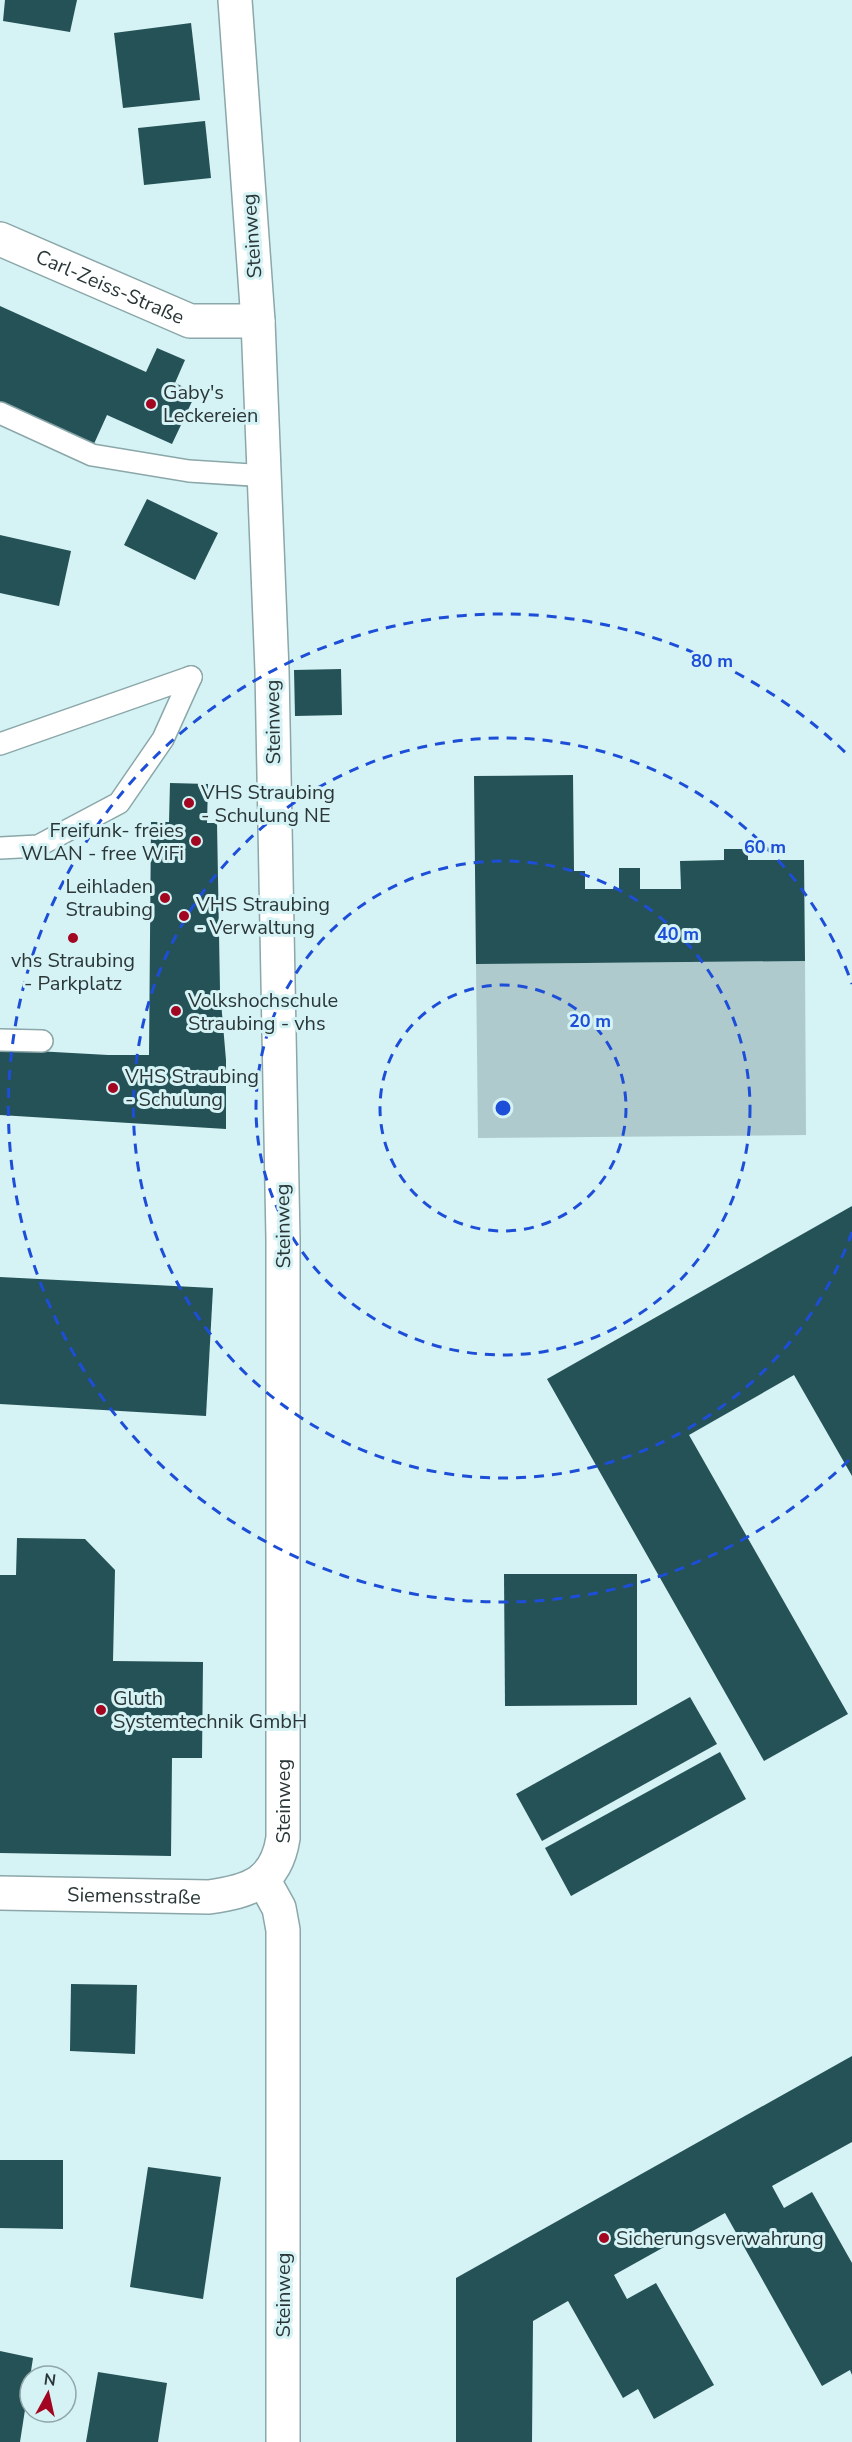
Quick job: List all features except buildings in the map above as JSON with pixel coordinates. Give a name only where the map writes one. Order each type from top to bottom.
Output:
[{"type":"street","name":"Steinweg","points":[[235,0],[258,321],[266,476],[283,1227],[283,1838],[275,1867],[263,1879],[279,1908],[283,1930],[284,2442]]},
{"type":"street","name":"Carl-Zeiss-Straße","points":[[0,238],[190,321],[258,321]]},
{"type":"street","name":"Siemensstraße","points":[[0,1893],[209,1897],[235,1893],[263,1879]]},
{"type":"lane","points":[[0,413],[92,455],[189,471],[266,476]]},
{"type":"lane","points":[[0,744],[191,677],[164,739],[119,803],[38,846],[0,848]]},
{"type":"lane","points":[[0,1040],[42,1041]]},
{"type":"green space","points":[[805,961],[806,1135],[478,1138],[476,964]]},
{"type":"place","name":"Gaby's Leckereien","points":[[151,404]]},
{"type":"place","name":"VHS Straubing - Schulung NE","points":[[189,803]]},
{"type":"place","name":"Freifunk- freies WLAN - free WiFi","points":[[196,841]]},
{"type":"place","name":"Leihladen Straubing","points":[[165,898]]},
{"type":"place","name":"VHS Straubing - Verwaltung","points":[[184,916]]},
{"type":"place","name":"vhs Straubing - Parkplatz","points":[[73,938]]},
{"type":"place","name":"Volkshochschule Straubing - vhs","points":[[176,1011]]},
{"type":"place","name":"VHS Straubing - Schulung","points":[[113,1088]]},
{"type":"place","name":"Gluth Systemtechnik GmbH","points":[[101,1710]]},
{"type":"place","name":"Sicherungsverwahrung","points":[[604,2238]]}]
